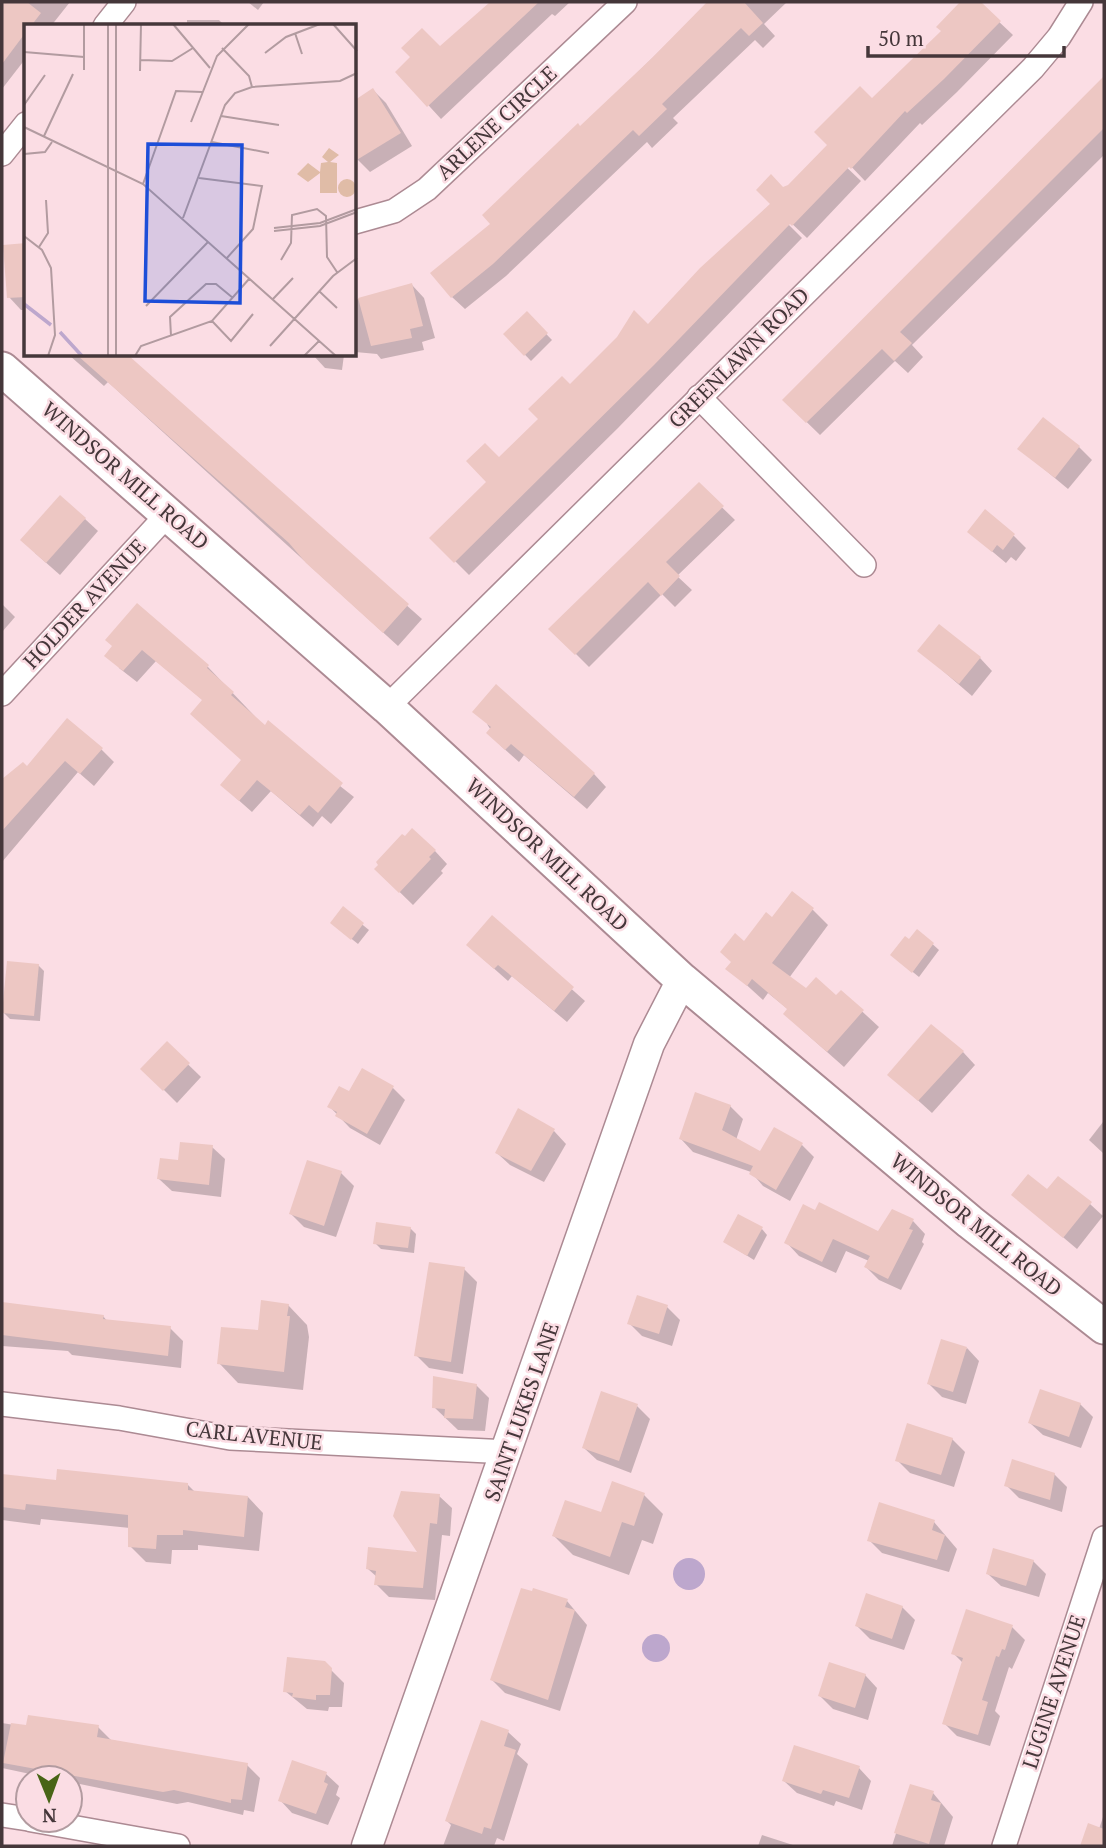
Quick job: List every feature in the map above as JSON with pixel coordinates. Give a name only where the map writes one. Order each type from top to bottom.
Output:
[{"type":"main road","name":"WINDSOR MILL ROAD","points":[[2,369],[387,707],[682,980],[970,1222],[1104,1327]]},
{"type":"street","points":[[107,24],[124,2]]},
{"type":"street","name":"ARLENE CIRCLE","points":[[357,221],[394,211],[427,189],[625,2]]},
{"type":"street","name":"GREENLAWN ROAD","points":[[387,707],[1033,68],[1059,37],[1081,2]]},
{"type":"street","points":[[2,154],[24,126]]},
{"type":"street","points":[[699,397],[864,565]]},
{"type":"street","name":"HOLDER AVENUE","points":[[2,694],[168,513]]},
{"type":"street","name":"SAINT LUKES LANE","points":[[368,1846],[649,1044],[682,980]]},
{"type":"street","name":"CARL AVENUE","points":[[2,1404],[119,1418],[230,1438],[508,1452]]},
{"type":"street","name":"LUGINE AVENUE","points":[[1003,1846],[1104,1538]]},
{"type":"street","points":[[84,1829],[178,1846]]},
{"type":"shaded area","points":[[689,1558],[700,1563],[705,1574],[700,1585],[689,1590],[678,1585],[673,1574],[678,1563]]},
{"type":"shaded area","points":[[656,1634],[666,1638],[670,1648],[666,1658],[656,1662],[646,1658],[642,1648],[646,1638]]},
{"type":"building","points":[[2,2],[27,2],[41,13],[33,24],[24,24],[24,35],[2,64]]},
{"type":"building","points":[[490,2],[539,2],[427,107],[395,72],[410,57],[401,48],[422,28],[440,46]]},
{"type":"building","points":[[707,2],[744,2],[763,23],[749,36],[741,28],[662,104],[667,109],[639,136],[633,130],[493,264],[451,298],[430,273],[490,224],[482,215],[578,123],[580,126],[652,58]]},
{"type":"building","points":[[960,2],[981,2],[1001,21],[944,79],[907,113],[905,111],[851,169],[849,167],[792,226],[790,224],[654,365],[454,563],[429,538],[486,482],[466,461],[485,443],[499,457],[538,419],[528,409],[562,376],[570,384],[617,337],[634,310],[648,324],[700,268],[770,204],[756,190],[771,174],[783,187],[788,185],[827,145],[814,132],[860,86],[872,98],[941,31],[936,27]]},
{"type":"building","points":[[1104,76],[1104,128],[900,332],[912,343],[894,361],[882,349],[806,423],[782,400]]},
{"type":"building","points":[[373,88],[401,133],[357,160],[357,99]]},
{"type":"building","points":[[24,243],[24,297],[7,298],[3,245]]},
{"type":"building","points":[[412,283],[423,326],[410,329],[412,338],[371,346],[358,298]]},
{"type":"building","points":[[527,311],[548,333],[524,356],[503,334]]},
{"type":"building","points":[[79,357],[130,357],[409,604],[383,633],[306,563],[289,543]]},
{"type":"building","points":[[1043,417],[1080,446],[1055,478],[1017,449]]},
{"type":"building","points":[[699,482],[724,506],[666,562],[680,576],[661,596],[648,582],[575,655],[548,629]]},
{"type":"building","points":[[60,495],[86,518],[46,563],[20,540]]},
{"type":"building","points":[[985,509],[1015,534],[1003,550],[997,545],[992,552],[967,532]]},
{"type":"building","points":[[137,603],[209,665],[207,668],[234,692],[231,695],[265,725],[268,720],[343,783],[318,813],[309,805],[300,815],[257,780],[239,801],[220,785],[241,760],[190,714],[202,700],[142,650],[123,671],[104,656],[112,646],[105,640]]},
{"type":"building","points":[[939,624],[981,657],[959,684],[917,651]]},
{"type":"building","points":[[496,684],[595,773],[574,797],[511,744],[505,750],[486,733],[491,727],[472,712]]},
{"type":"building","points":[[67,718],[103,748],[80,774],[65,761],[2,831],[2,779],[23,762],[27,766]]},
{"type":"building","points":[[412,828],[436,850],[399,893],[374,869],[378,865],[376,862],[402,834],[405,836]]},
{"type":"building","points":[[792,891],[814,908],[772,963],[806,988],[816,977],[836,995],[841,990],[864,1010],[827,1052],[783,1014],[787,1009],[752,979],[747,986],[725,969],[731,962],[720,952],[735,933],[744,941],[766,912],[772,917]]},
{"type":"building","points":[[343,906],[364,923],[351,940],[330,923]]},
{"type":"building","points":[[492,915],[574,987],[554,1011],[498,965],[494,969],[466,945]]},
{"type":"building","points":[[917,929],[934,943],[912,973],[890,955],[905,936],[909,939]]},
{"type":"building","points":[[7,961],[39,964],[34,1016],[2,1013]]},
{"type":"building","points":[[931,1024],[964,1051],[918,1101],[887,1075]]},
{"type":"building","points":[[167,1041],[190,1063],[163,1091],[140,1069]]},
{"type":"building","points":[[362,1068],[394,1086],[367,1134],[335,1116],[337,1112],[327,1107],[339,1086],[349,1091]]},
{"type":"building","points":[[695,1092],[731,1105],[722,1130],[760,1151],[774,1127],[803,1143],[776,1190],[749,1174],[753,1166],[679,1139]]},
{"type":"building","points":[[518,1108],[555,1129],[531,1171],[495,1153]]},
{"type":"building","points":[[180,1142],[213,1145],[209,1185],[157,1179],[160,1158],[178,1160]]},
{"type":"building","points":[[307,1160],[342,1171],[324,1226],[289,1214]]},
{"type":"building","points":[[1028,1174],[1047,1189],[1058,1176],[1092,1202],[1063,1238],[1011,1195]]},
{"type":"building","points":[[819,1202],[878,1231],[892,1209],[914,1219],[909,1229],[913,1230],[888,1279],[864,1267],[870,1256],[833,1239],[822,1262],[784,1243],[803,1204],[815,1210]]},
{"type":"building","points":[[738,1214],[763,1227],[747,1256],[723,1242]]},
{"type":"building","points":[[376,1222],[411,1227],[408,1248],[373,1244]]},
{"type":"building","points":[[429,1262],[465,1267],[451,1362],[414,1356]]},
{"type":"building","points":[[637,1295],[668,1305],[659,1334],[627,1324]]},
{"type":"building","points":[[261,1300],[289,1304],[284,1372],[217,1364],[221,1327],[258,1330]]},
{"type":"building","points":[[2,1302],[104,1315],[103,1319],[171,1326],[168,1356],[2,1335]]},
{"type":"building","points":[[941,1339],[967,1347],[953,1392],[927,1384]]},
{"type":"building","points":[[433,1376],[477,1384],[473,1419],[444,1418],[445,1409],[432,1408]]},
{"type":"building","points":[[1040,1389],[1081,1403],[1069,1437],[1028,1423]]},
{"type":"building","points":[[601,1391],[638,1404],[619,1461],[582,1448]]},
{"type":"building","points":[[907,1423],[953,1438],[941,1475],[895,1461]]},
{"type":"building","points":[[1012,1459],[1055,1473],[1050,1500],[1004,1486]]},
{"type":"building","points":[[57,1469],[188,1483],[188,1490],[248,1496],[244,1537],[183,1530],[183,1535],[157,1535],[156,1549],[128,1547],[128,1515],[26,1504],[25,1510],[2,1507],[2,1474],[56,1480]]},
{"type":"building","points":[[612,1481],[645,1493],[634,1526],[622,1522],[610,1557],[552,1536],[565,1500],[601,1512]]},
{"type":"building","points":[[401,1491],[440,1494],[437,1524],[430,1523],[423,1588],[374,1585],[376,1571],[366,1569],[368,1547],[417,1552],[393,1516]]},
{"type":"building","points":[[879,1502],[935,1520],[932,1530],[945,1535],[937,1560],[867,1541]]},
{"type":"building","points":[[993,1548],[1034,1560],[1026,1586],[986,1574]]},
{"type":"building","points":[[521,1588],[532,1591],[533,1588],[568,1599],[565,1607],[575,1610],[548,1700],[490,1680]]},
{"type":"building","points":[[866,1593],[903,1606],[892,1639],[855,1626]]},
{"type":"building","points":[[966,1609],[1013,1625],[1005,1650],[1002,1649],[999,1657],[996,1656],[982,1700],[988,1702],[978,1735],[942,1724],[963,1658],[951,1654]]},
{"type":"building","points":[[287,1657],[325,1661],[332,1668],[330,1695],[316,1695],[316,1700],[292,1697],[293,1693],[283,1692]]},
{"type":"building","points":[[829,1662],[866,1674],[855,1708],[818,1696]]},
{"type":"building","points":[[28,1715],[99,1725],[97,1737],[248,1763],[242,1800],[231,1799],[231,1803],[174,1790],[163,1792],[84,1778],[84,1764],[3,1763],[11,1723],[26,1725]]},
{"type":"building","points":[[481,1720],[509,1730],[504,1746],[516,1750],[491,1829],[484,1827],[482,1834],[445,1821]]},
{"type":"building","points":[[794,1745],[860,1766],[849,1798],[823,1790],[821,1794],[782,1781]]},
{"type":"building","points":[[292,1760],[327,1772],[324,1782],[328,1784],[316,1814],[278,1801]]},
{"type":"building","points":[[910,1784],[934,1791],[931,1800],[941,1803],[929,1844],[894,1833]]},
{"type":"building","points":[[1088,1823],[1104,1829],[1104,1846],[1080,1846]]}]
